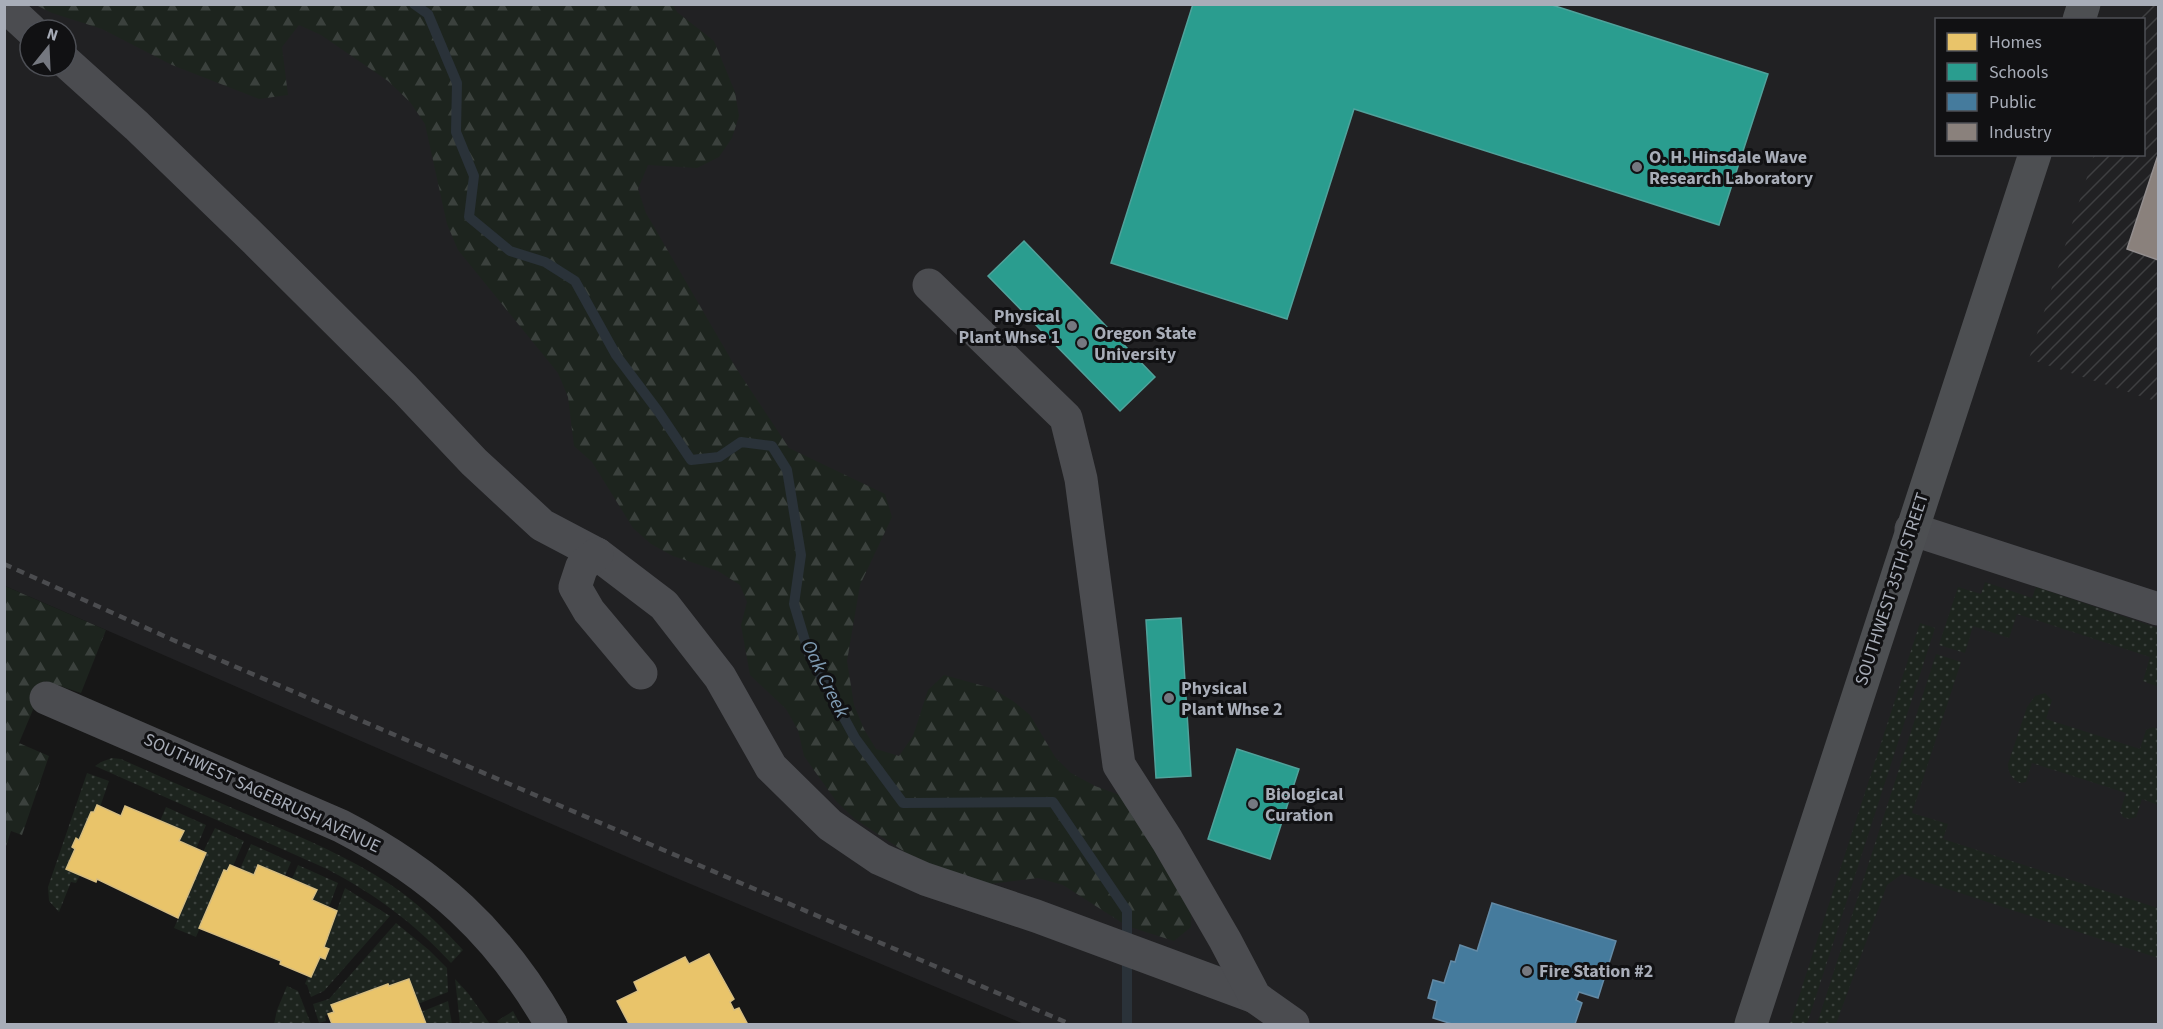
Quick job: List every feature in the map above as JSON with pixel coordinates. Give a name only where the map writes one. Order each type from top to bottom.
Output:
[{"type":"main road","name":"SOUTHWEST 35TH STREET","points":[[1751,1024],[2034,156]]},
{"type":"street","points":[[4,5],[18,18]]},
{"type":"street","points":[[78,73],[239,224],[483,470],[542,525],[597,554],[664,605],[720,677],[771,767],[830,825],[880,859],[916,875],[1036,916],[1255,997],[1293,1024]]},
{"type":"street","points":[[929,285],[1066,418],[1080,480],[1119,765],[1167,840],[1225,939],[1255,997]]},
{"type":"street","points":[[1911,529],[2158,609]]},
{"type":"street","points":[[597,554],[582,566],[575,587],[589,611],[641,673]]},
{"type":"street","name":"SOUTHWEST SAGEBRUSH AVENUE","points":[[46,698],[341,826],[377,844],[411,866],[475,921],[507,957],[551,1024]]},
{"type":"shaded area","name":"Oregon State University","points":[[5,5],[2158,5],[2158,1024],[1024,1024],[669,875],[5,586]]},
{"type":"shaded area","points":[[2142,5],[2158,5],[2158,402],[2029,359],[2094,156],[2145,156],[2145,18],[2138,18]]},
{"type":"green space","points":[[36,5],[673,5],[677,12],[714,41],[735,92],[739,116],[732,138],[719,157],[697,168],[648,165],[638,189],[646,213],[736,368],[789,448],[885,494],[892,517],[860,585],[847,661],[854,705],[864,729],[876,749],[899,756],[913,736],[928,690],[944,675],[991,688],[1013,701],[1030,715],[1055,757],[1071,773],[1095,786],[1136,801],[1191,880],[1191,927],[1174,941],[1127,926],[1063,885],[1038,878],[990,884],[917,860],[855,819],[836,801],[804,756],[798,730],[786,709],[750,675],[741,625],[747,602],[740,585],[718,571],[673,556],[651,544],[633,528],[592,462],[574,446],[568,397],[558,373],[458,250],[447,224],[425,124],[410,102],[388,81],[321,35],[299,25],[282,47],[288,95],[259,99],[172,65],[102,29],[78,21],[78,18],[68,18]]},
{"type":"green space","points":[[1985,582],[2032,598],[2036,587],[2158,628],[2158,684],[2156,686],[2143,681],[2150,657],[2017,614],[2009,638],[1973,626],[1965,653],[1939,645],[1958,587],[1981,594]]},
{"type":"green space","points":[[5,586],[106,630],[81,693],[45,681],[19,743],[49,756],[22,835],[11,831],[5,849]]},
{"type":"green space","points":[[1920,623],[1935,628],[1807,1024],[1790,1024]]},
{"type":"green space","points":[[1936,654],[1961,662],[1912,813],[1948,824],[1943,839],[2158,908],[2158,958],[1902,874],[1887,885],[1836,1024],[1817,1024]]},
{"type":"green space","points":[[2045,693],[2052,700],[2046,719],[2140,749],[2146,730],[2153,727],[2158,729],[2158,805],[2142,799],[2136,817],[2129,819],[2123,817],[2120,812],[2126,793],[2032,763],[2026,782],[2020,783],[2013,778],[2008,764],[2027,707],[2035,696]]},
{"type":"green space","points":[[112,758],[121,759],[326,848],[388,883],[437,923],[463,950],[451,963],[408,922],[378,899],[327,869],[95,766]]},
{"type":"green space","points":[[87,773],[109,781],[100,807],[91,812],[79,840],[76,839],[72,847],[75,849],[66,869],[80,875],[76,883],[71,882],[59,912],[49,901],[48,887]]},
{"type":"green space","points":[[166,807],[206,825],[196,849],[179,841],[184,831],[160,821]]},
{"type":"green space","points":[[215,828],[244,841],[233,866],[230,865],[227,871],[224,871],[196,937],[174,928],[206,854],[203,852]]},
{"type":"green space","points":[[251,844],[291,862],[285,876],[259,865],[254,875],[240,869]]},
{"type":"green space","points":[[298,865],[338,883],[329,907],[312,900],[316,889],[292,879]]},
{"type":"green space","points":[[345,888],[390,916],[324,991],[311,997],[305,984],[308,976],[311,977],[335,920]]},
{"type":"green space","points":[[396,923],[447,968],[448,992],[418,1004],[388,984],[332,1004],[334,1012],[325,1016],[326,1021],[319,1023],[313,1004],[329,999]]},
{"type":"green space","points":[[455,979],[468,993],[490,1024],[460,1024]]},
{"type":"green space","points":[[287,986],[298,991],[311,1024],[274,1024]]},
{"type":"green space","points":[[448,1001],[452,1024],[426,1024],[421,1012]]},
{"type":"green space","points":[[513,1011],[520,1024],[499,1024],[497,1021]]},
{"type":"building: Homes","points":[[97,805],[121,816],[125,806],[184,831],[179,841],[206,853],[178,918],[97,879],[96,882],[66,869],[75,849],[72,847],[76,838],[79,840],[91,812],[94,812]]},
{"type":"building: Homes","points":[[230,865],[254,875],[258,865],[317,890],[312,900],[337,911],[324,947],[329,949],[325,959],[320,957],[311,977],[280,964],[281,961],[199,928],[224,870],[227,871]]},
{"type":"building: Homes","points":[[709,954],[734,999],[730,1002],[734,1010],[739,1008],[747,1023],[629,1024],[617,1001],[638,991],[634,982],[685,957],[689,964]]},
{"type":"building: Homes","points":[[409,979],[426,1024],[332,1024],[328,1014],[334,1012],[331,1005],[388,984],[389,986]]},
{"type":"building: Schools","name":"O. H. Hinsdale Wave Research Laboratory","points":[[1193,4],[1549,4],[1768,74],[1719,225],[1354,109],[1287,319],[1111,263]]},
{"type":"building: Schools","name":"Physical Plant Whse 1","points":[[1024,241],[1155,377],[1120,411],[988,276]]},
{"type":"building: Schools","name":"Physical Plant Whse 2","points":[[1181,618],[1191,776],[1156,778],[1146,620]]},
{"type":"building: Schools","name":"Biological Curation","points":[[1237,749],[1299,769],[1270,859],[1208,839]]},
{"type":"building: Public","name":"Fire Station #2","points":[[1492,903],[1616,941],[1598,998],[1579,992],[1576,1000],[1582,1003],[1575,1024],[1452,1024],[1433,1018],[1437,1001],[1428,998],[1433,980],[1444,983],[1451,961],[1455,962],[1460,945],[1477,951]]},
{"type":"building: Industry","points":[[2158,155],[2158,260],[2127,249]]},
{"type":"waterway","name":"Oak Creek","points":[[414,4],[428,14],[457,83],[456,132],[474,176],[469,217],[510,251],[545,262],[575,281],[616,355],[691,460],[719,457],[741,442],[772,446],[787,470],[801,555],[794,604],[809,654],[855,738],[903,803],[1053,802],[1127,911],[1127,1024]]},
{"type":"railway","points":[[4,564],[173,640],[1070,1024]]},
{"type":"place","name":"O. H. Hinsdale Wave Research Laboratory","points":[[1637,167]]},
{"type":"place","name":"Physical Plant Whse 1","points":[[1072,326]]},
{"type":"place","name":"Oregon State University","points":[[1082,343]]},
{"type":"place","name":"Physical Plant Whse 2","points":[[1169,698]]},
{"type":"place","name":"Biological Curation","points":[[1253,804]]},
{"type":"place","name":"Fire Station #2","points":[[1527,971]]}]
